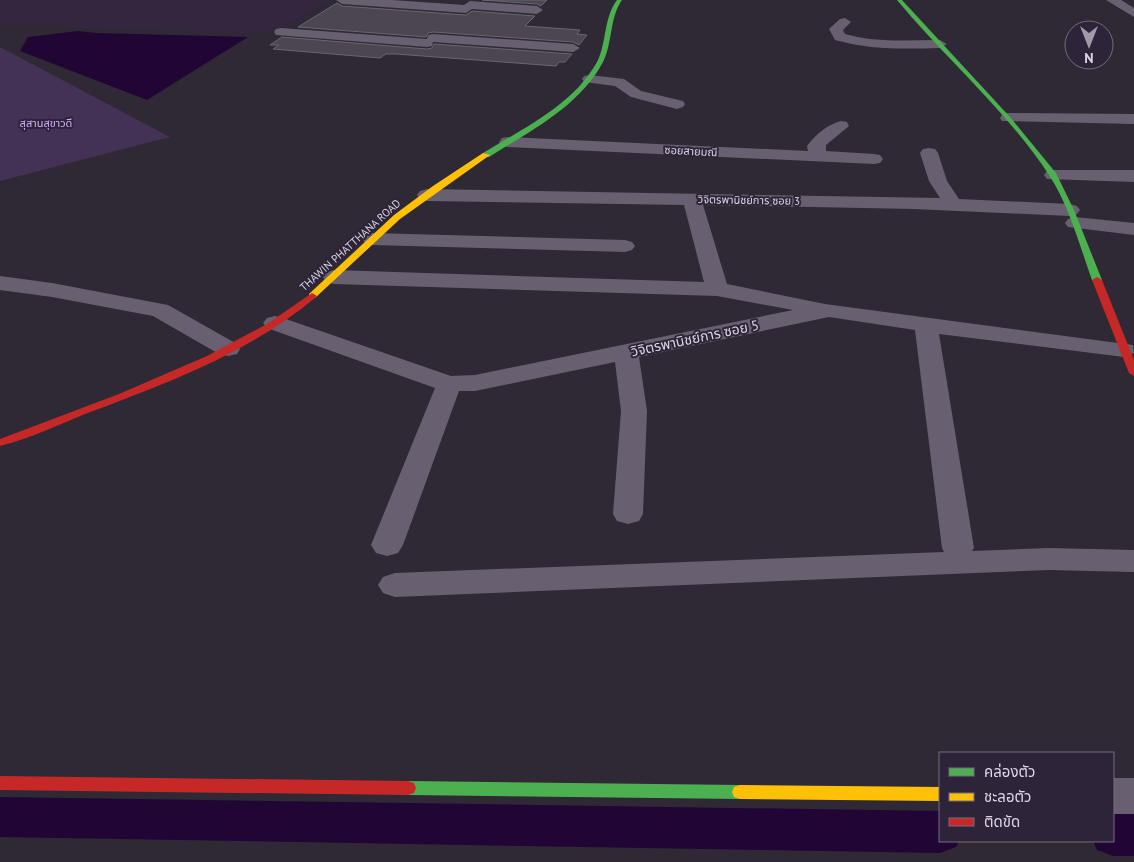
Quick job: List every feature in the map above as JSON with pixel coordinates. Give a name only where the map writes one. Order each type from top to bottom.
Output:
[{"type":"street","points":[[342,0],[471,5],[537,10]]},
{"type":"street","name":"THAWIN PHATTHANA ROAD","points":[[0,443],[106,402],[228,349],[275,323],[334,277],[397,217],[427,195],[560,108],[577,93],[589,79],[605,50],[608,19],[612,9],[620,0]]},
{"type":"street","points":[[900,0],[1008,118],[1052,175],[1073,216],[1126,344],[1134,373]]},
{"type":"street","points":[[1112,0],[1134,13]]},
{"type":"street","points":[[410,57],[471,5]]},
{"type":"street","points":[[845,22],[836,29],[840,37],[846,39],[882,43],[940,44]]},
{"type":"street","points":[[282,32],[573,48]]},
{"type":"street","points":[[589,79],[619,82],[636,94],[677,104]]},
{"type":"street","points":[[1008,118],[1134,119]]},
{"type":"street","points":[[818,157],[816,146],[841,126]]},
{"type":"street","name":"ซอยสายมณี","points":[[508,142],[874,159]]},
{"type":"street","points":[[929,153],[938,182],[954,204]]},
{"type":"street","points":[[1052,175],[1134,176]]},
{"type":"street","name":"วิจิตรพานิชย์การ ซอย 3","points":[[427,195],[692,198],[954,204],[1073,216],[1134,229]]},
{"type":"street","points":[[692,198],[717,289]]},
{"type":"street","points":[[372,239],[625,246]]},
{"type":"street","points":[[334,277],[717,289],[829,310]]},
{"type":"street","points":[[0,283],[160,310],[228,349]]},
{"type":"street","name":"วิจิตรพานิชย์การ ซอย 5","points":[[275,323],[449,384],[475,383],[829,310],[926,325],[1126,344]]},
{"type":"street","points":[[926,325],[958,548]]},
{"type":"street","points":[[626,352],[634,411],[628,514]]},
{"type":"street","points":[[387,546],[449,384]]},
{"type":"street","points":[[395,585],[1049,558],[1134,561]]},
{"type":"street","points":[[0,782],[939,794]]},
{"type":"street","points":[[1114,796],[1134,796]]},
{"type":"shaded area","points":[[0,0],[331,0],[270,34],[76,28],[46,24],[0,25]]},
{"type":"shaded area","points":[[78,31],[248,37],[147,100],[20,51],[28,37]]},
{"type":"green space","name":"สุสานสุขาวดี","points":[[0,47],[170,137],[0,181]]},
{"type":"building","points":[[482,0],[547,0],[541,6],[537,4]]},
{"type":"building","points":[[337,3],[342,6],[466,15],[472,11],[535,16],[525,26],[580,30],[577,34],[587,35],[579,45],[573,42],[433,32],[428,33],[426,37],[298,27]]},
{"type":"building","points":[[282,37],[427,49],[432,48],[434,44],[572,54],[565,62],[559,62],[556,66],[396,54],[386,54],[380,58],[273,49],[279,45],[270,45]]},
{"type":"waterway","points":[[0,817],[939,832]]},
{"type":"waterway","points":[[1114,835],[1134,835]]},
{"type":"traffic: fast","points":[[486,155],[550,115],[579,91],[600,61],[609,21],[620,0]]},
{"type":"traffic: fast","points":[[899,0],[1008,118],[1053,175],[1070,210],[1097,280]]},
{"type":"traffic: fast","points":[[408,788],[740,792]]},
{"type":"traffic: slow","points":[[312,296],[397,217],[436,188],[486,155]]},
{"type":"traffic: slow","points":[[740,792],[939,794]]},
{"type":"traffic: jam","points":[[1097,280],[1134,373]]},
{"type":"traffic: jam","points":[[0,443],[122,396],[210,358],[271,326],[312,296]]},
{"type":"traffic: jam","points":[[0,783],[408,788]]}]
